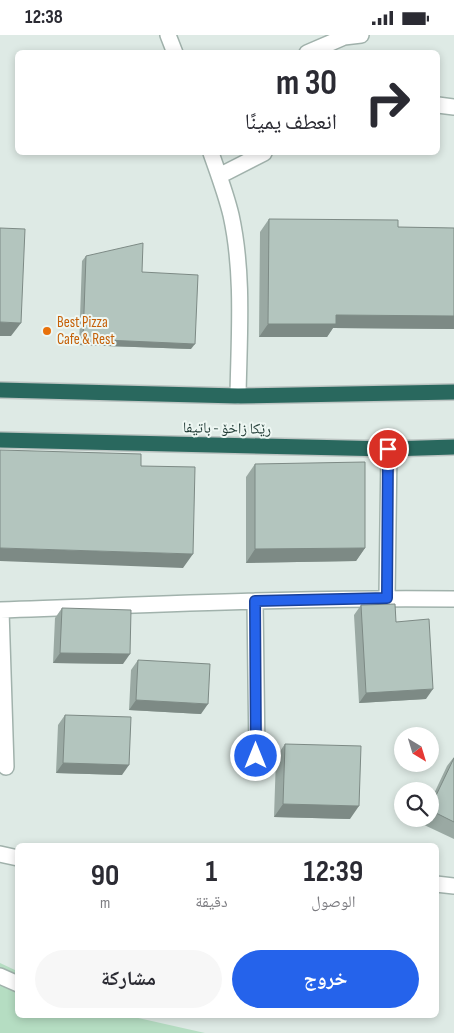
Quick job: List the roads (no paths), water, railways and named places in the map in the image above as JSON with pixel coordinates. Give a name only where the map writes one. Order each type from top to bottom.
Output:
[{"type":"highway","points":[[0,390],[238,396],[454,392]]},
{"type":"highway","name":"رێکا زاخۆ - باتیفا","points":[[0,440],[388,449],[454,447]]},
{"type":"street","points":[[168,35],[174,50]]},
{"type":"street","points":[[313,50],[344,37],[361,35]]},
{"type":"street","points":[[440,105],[454,107]]},
{"type":"street","points":[[212,155],[231,215],[238,255],[238,396]]},
{"type":"street","points":[[219,176],[260,155]]},
{"type":"street","points":[[387,598],[388,449]]},
{"type":"street","points":[[6,767],[0,611],[255,601],[387,598],[454,599]]},
{"type":"street","points":[[255,601],[256,756]]},
{"type":"street","points":[[0,854],[15,858]]},
{"type":"street","points":[[439,884],[454,886]]},
{"type":"street","points":[[0,976],[15,983]]},
{"type":"place","name":"Best Pizza Cafe & Rest","points":[[47,331]]}]
